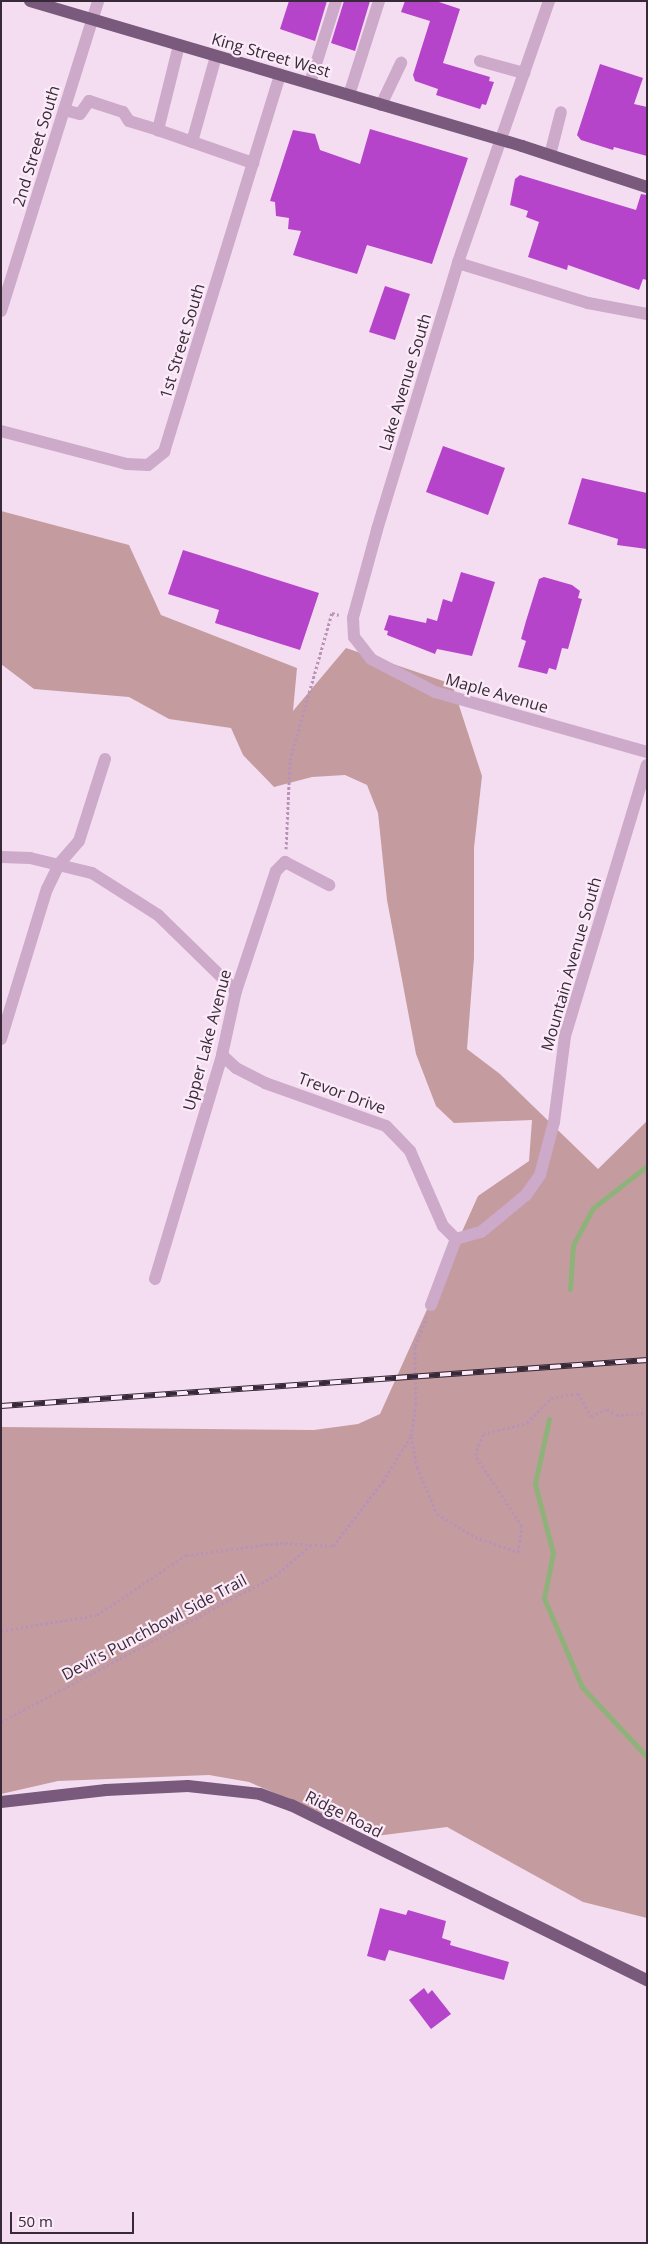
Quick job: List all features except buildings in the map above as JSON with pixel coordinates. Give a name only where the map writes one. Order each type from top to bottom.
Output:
[{"type":"main road","name":"King Street West","points":[[30,1],[502,140],[647,187]]},
{"type":"main road","name":"Ridge Road","points":[[1,1802],[106,1790],[188,1786],[260,1794],[291,1806],[647,1980]]},
{"type":"street","name":"2nd Street South","points":[[1,311],[98,1]]},
{"type":"street","points":[[310,83],[336,1]]},
{"type":"street","points":[[349,95],[379,1]]},
{"type":"street","name":"Lake Avenue South","points":[[354,637],[353,618],[377,530],[458,263],[549,1]]},
{"type":"street","points":[[158,130],[179,45]]},
{"type":"street","points":[[192,142],[216,56]]},
{"type":"street","points":[[480,61],[524,74]]},
{"type":"street","points":[[381,105],[402,63]]},
{"type":"street","name":"1st Street South","points":[[1,431],[127,464],[148,465],[164,452],[280,74]]},
{"type":"street","points":[[64,110],[80,114],[89,101],[123,112],[129,121],[253,163]]},
{"type":"street","points":[[550,155],[561,112]]},
{"type":"street","points":[[458,263],[588,304],[647,314]]},
{"type":"street","name":"Maple Avenue","points":[[354,637],[371,659],[435,692],[647,752]]},
{"type":"street","points":[[1,1039],[47,888],[59,864],[79,841],[105,759]]},
{"type":"street","name":"Mountain Avenue South","points":[[456,1239],[481,1232],[526,1195],[540,1175],[554,1122],[565,1036],[647,765]]},
{"type":"street","points":[[1,857],[59,864],[92,873],[158,915],[236,991]]},
{"type":"street","points":[[285,862],[329,885]]},
{"type":"street","name":"Upper Lake Avenue","points":[[155,1279],[222,1055],[236,991],[276,871],[285,862]]},
{"type":"street","name":"Trevor Drive","points":[[222,1055],[236,1068],[265,1083],[386,1126],[410,1151],[444,1226],[456,1239]]},
{"type":"street","points":[[431,1305],[456,1239]]},
{"type":"path","points":[[285,862],[290,760],[332,613]]},
{"type":"path","points":[[431,1305],[415,1346],[416,1404],[411,1436],[417,1467],[437,1514],[475,1536],[518,1552],[522,1526],[475,1455],[483,1434],[527,1422],[551,1398],[578,1393],[591,1416],[607,1409],[616,1415],[647,1414]]},
{"type":"path","points":[[1,1632],[97,1615],[186,1555],[280,1544],[333,1546],[383,1481],[411,1436]]},
{"type":"path","name":"Devil's Punchbowl Side Trail","points":[[1,1722],[275,1576],[311,1545]]},
{"type":"shaded area","points":[[1,511],[129,545],[161,615],[297,668],[293,711],[346,648],[452,684],[482,776],[474,848],[474,958],[467,1049],[500,1074],[598,1169],[647,1121],[647,1918],[583,1902],[447,1827],[376,1836],[249,1782],[209,1775],[58,1781],[1,1794],[1,1427],[314,1430],[358,1424],[380,1414],[478,1196],[529,1161],[532,1120],[454,1123],[436,1106],[416,1054],[387,900],[378,813],[367,785],[345,775],[312,777],[274,787],[243,755],[231,728],[169,719],[129,697],[34,689],[1,664]]},
{"type":"waterway","points":[[570,1289],[573,1245],[593,1208],[647,1166]]},
{"type":"waterway","points":[[549,1419],[535,1484],[553,1553],[544,1598],[582,1687],[647,1757]]},
{"type":"railway","points":[[1,1406],[647,1360]]}]
